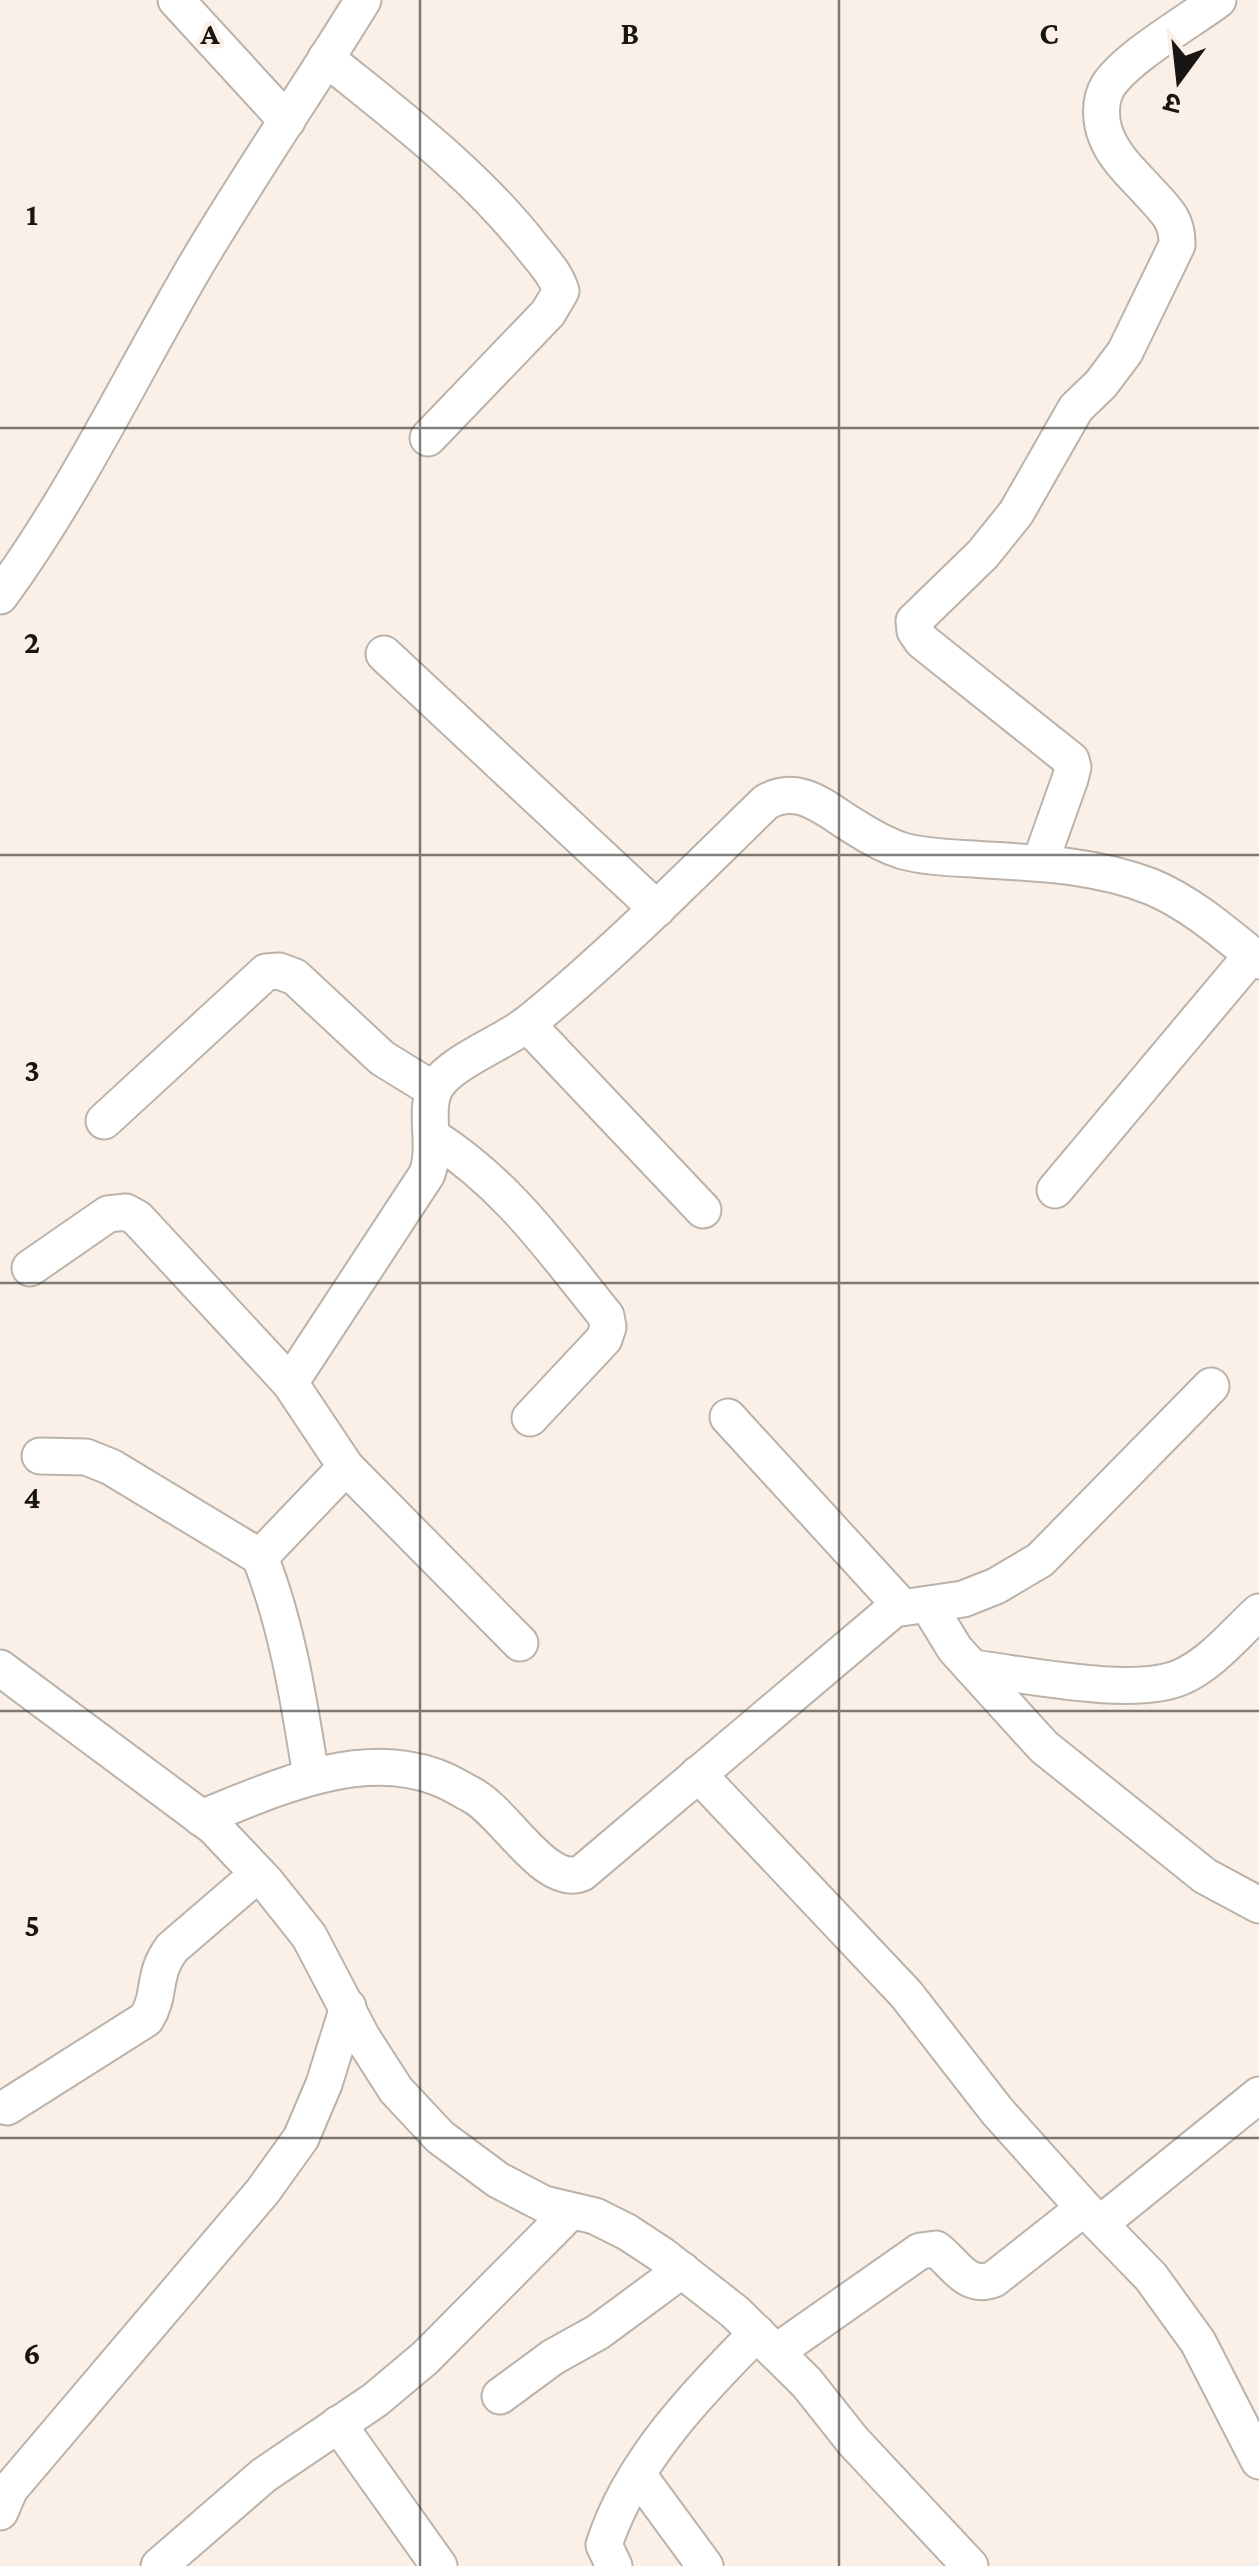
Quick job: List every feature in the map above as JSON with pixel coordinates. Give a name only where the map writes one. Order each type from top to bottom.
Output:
[{"type":"street","points":[[176,0],[287,121]]},
{"type":"street","points":[[0,596],[28,559],[198,262],[363,0]]},
{"type":"street","points":[[1040,863],[1070,778],[1071,760],[922,642],[914,621],[982,554],[1016,513],[1076,408],[1101,384],[1125,352],[1177,246],[1178,230],[1171,215],[1119,159],[1106,137],[1100,110],[1106,89],[1120,72],[1218,0]]},
{"type":"street","points":[[326,58],[466,171],[512,222],[557,279],[561,291],[548,313],[428,438]]},
{"type":"street","points":[[384,654],[657,909]]},
{"type":"street","points":[[290,1382],[426,1174],[433,1156],[430,1098],[440,1081],[527,1024],[603,962],[766,802],[779,795],[807,798],[902,851],[1092,868],[1154,888],[1214,924],[1256,958],[1055,1190]]},
{"type":"street","points":[[104,1121],[266,972],[279,971],[295,977],[382,1058],[434,1090]]},
{"type":"street","points":[[527,1024],[702,1210]]},
{"type":"street","points":[[433,1136],[500,1187],[606,1316],[604,1339],[530,1418]]},
{"type":"street","points":[[30,1268],[108,1214],[126,1212],[137,1218],[290,1382],[346,1467],[520,1643]]},
{"type":"street","points":[[201,1818],[311,1776],[378,1767],[434,1776],[478,1797],[545,1866],[572,1878],[582,1874],[894,1609],[963,1599],[996,1586],[1040,1560],[1211,1386]]},
{"type":"street","points":[[728,1416],[915,1606],[1044,1747],[1205,1876],[1259,1904]]},
{"type":"street","points":[[40,1456],[86,1457],[111,1467],[260,1557],[286,1637],[311,1776]]},
{"type":"street","points":[[260,1557],[346,1467]]},
{"type":"street","points":[[972,1668],[1122,1686],[1156,1685],[1182,1677],[1204,1662],[1259,1612]]},
{"type":"street","points":[[0,1668],[201,1818],[258,1874],[310,1936],[362,2036],[396,2090],[440,2136],[498,2180],[544,2204],[595,2216],[627,2232],[682,2270],[767,2342],[970,2566]]},
{"type":"street","points":[[698,1774],[906,1994],[997,2111],[1151,2277],[1198,2342],[1259,2461]]},
{"type":"street","points":[[7,2107],[146,2019],[153,2008],[162,1962],[172,1948],[258,1874]]},
{"type":"street","points":[[0,2512],[10,2489],[263,2190],[301,2138],[324,2084],[348,2007]]},
{"type":"street","points":[[614,2566],[604,2545],[638,2476],[666,2433],[695,2396],[767,2342],[920,2251],[936,2249],[964,2277],[984,2283],[994,2279],[1093,2216],[1259,2095]]},
{"type":"street","points":[[159,2566],[264,2475],[375,2400],[425,2358],[570,2211]]},
{"type":"street","points":[[500,2396],[553,2356],[598,2332],[682,2270]]},
{"type":"street","points":[[338,2424],[439,2566]]},
{"type":"street","points":[[638,2476],[705,2566]]}]
